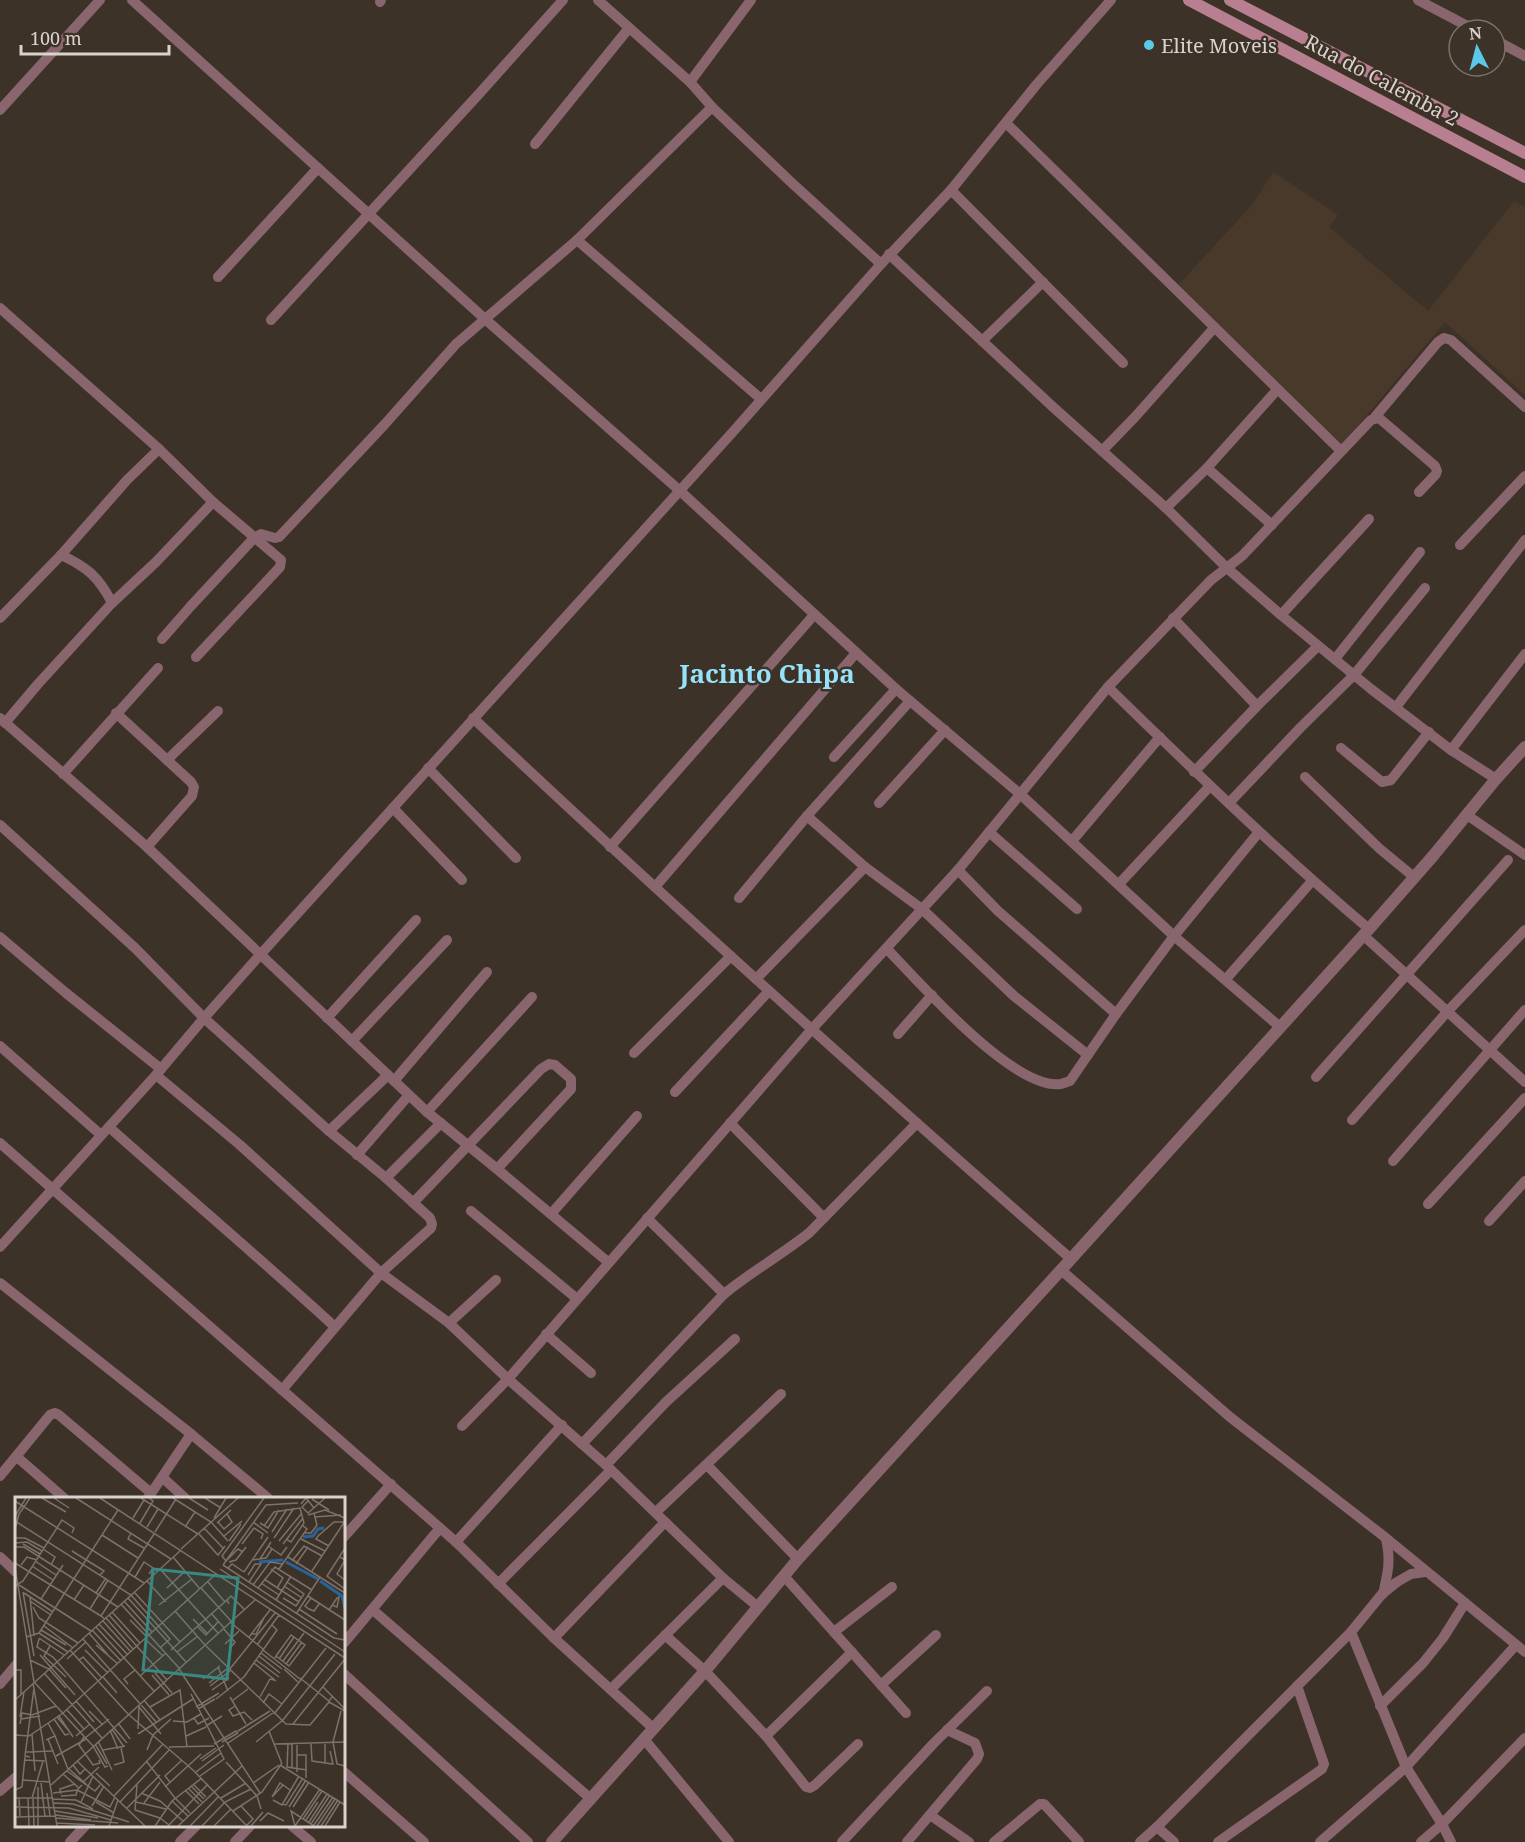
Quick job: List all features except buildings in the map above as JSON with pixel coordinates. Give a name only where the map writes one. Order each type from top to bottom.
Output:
[{"type":"main road","name":"Rua do Calemba 2","points":[[1189,0],[1525,177]]},
{"type":"main road","name":"Rua do Calemba 2","points":[[1230,0],[1525,153]]},
{"type":"street","points":[[0,110],[100,0]]},
{"type":"street","points":[[132,0],[485,319],[679,490],[896,689],[1020,794],[1174,936],[1281,1027]]},
{"type":"street","points":[[271,320],[563,0]]},
{"type":"street","points":[[598,0],[690,82],[792,183],[881,264]]},
{"type":"street","points":[[690,82],[751,0]]},
{"type":"street","points":[[2,1241],[159,1072],[260,955],[951,189],[1037,84],[1111,0]]},
{"type":"street","points":[[1418,0],[1452,18]]},
{"type":"street","points":[[535,144],[629,28]]},
{"type":"street","points":[[1507,46],[1525,56]]},
{"type":"street","points":[[162,639],[254,538],[263,533],[275,538],[279,537],[456,344],[577,240],[712,106]]},
{"type":"street","points":[[1006,124],[1341,451]]},
{"type":"street","points":[[218,277],[318,168]]},
{"type":"street","points":[[951,189],[1123,363]]},
{"type":"street","points":[[577,240],[761,399]]},
{"type":"street","points":[[890,254],[1166,508],[1227,568],[1281,615],[1451,750],[1496,779]]},
{"type":"street","points":[[982,341],[1043,282]]},
{"type":"street","points":[[0,308],[159,449],[213,502],[281,560],[282,563],[196,657]]},
{"type":"street","points":[[1102,451],[1142,410],[1214,328]]},
{"type":"street","points":[[462,1426],[508,1379],[812,1029],[958,870],[1108,687],[1211,579],[1242,556],[1272,525],[1375,417],[1438,342],[1444,338],[1451,340],[1525,406]]},
{"type":"street","points":[[1166,508],[1207,468],[1277,390]]},
{"type":"street","points":[[1375,417],[1437,469],[1436,474],[1419,492]]},
{"type":"street","points":[[0,618],[61,555],[127,480],[159,449]]},
{"type":"street","points":[[1207,468],[1272,525]]},
{"type":"street","points":[[1460,545],[1525,476]]},
{"type":"street","points":[[213,502],[156,562],[112,603],[3,720],[147,847],[427,1112],[608,1262]]},
{"type":"street","points":[[1281,615],[1370,519]]},
{"type":"street","points":[[1396,707],[1525,540]]},
{"type":"street","points":[[1335,659],[1420,552]]},
{"type":"street","points":[[61,555],[87,569],[104,588],[112,603]]},
{"type":"street","points":[[1229,803],[1354,675],[1425,588]]},
{"type":"street","points":[[610,847],[814,615]]},
{"type":"street","points":[[1173,618],[1257,706]]},
{"type":"street","points":[[1194,772],[1318,646]]},
{"type":"street","points":[[655,887],[856,653]]},
{"type":"street","points":[[1451,750],[1525,654]]},
{"type":"street","points":[[63,774],[158,668]]},
{"type":"street","points":[[1108,687],[1194,772],[1366,932],[1406,974],[1525,1082]]},
{"type":"street","points":[[834,758],[896,689]]},
{"type":"street","points":[[740,898],[807,816],[910,701]]},
{"type":"street","points":[[167,760],[218,711]]},
{"type":"street","points":[[116,713],[194,787],[192,796],[147,847]]},
{"type":"street","points":[[474,718],[610,847],[1071,1259]]},
{"type":"street","points":[[879,802],[945,730]]},
{"type":"street","points":[[1341,748],[1382,782],[1387,782],[1429,732]]},
{"type":"street","points":[[1072,841],[1160,737]]},
{"type":"street","points":[[552,1842],[705,1671],[798,1559],[1281,1027],[1525,747]]},
{"type":"street","points":[[428,768],[516,858]]},
{"type":"street","points":[[1305,777],[1380,849],[1414,877]]},
{"type":"street","points":[[1119,884],[1210,786]]},
{"type":"street","points":[[393,808],[462,880]]},
{"type":"street","points":[[1467,814],[1525,855]]},
{"type":"street","points":[[807,816],[866,867],[922,909],[1014,996],[1088,1055]]},
{"type":"street","points":[[0,825],[135,948],[204,1018],[430,1218],[431,1228],[381,1273],[282,1390]]},
{"type":"street","points":[[989,832],[1077,909]]},
{"type":"street","points":[[887,949],[976,1038],[1006,1062],[1041,1081],[1060,1084],[1070,1081],[1174,936],[1259,832]]},
{"type":"street","points":[[1316,1077],[1508,860]]},
{"type":"street","points":[[756,979],[866,867]]},
{"type":"street","points":[[958,870],[998,911],[1116,1014]]},
{"type":"street","points":[[1226,979],[1312,881]]},
{"type":"street","points":[[327,1018],[416,920]]},
{"type":"street","points":[[1352,1120],[1447,1012],[1525,930]]},
{"type":"street","points":[[0,937],[159,1072],[381,1273],[449,1323],[508,1379],[608,1467],[723,1578],[757,1606]]},
{"type":"street","points":[[352,1041],[447,940]]},
{"type":"street","points":[[634,1053],[731,956]]},
{"type":"street","points":[[329,1131],[391,1078],[487,972]]},
{"type":"street","points":[[675,1092],[769,990]]},
{"type":"street","points":[[898,1034],[932,995]]},
{"type":"street","points":[[427,1112],[532,997]]},
{"type":"street","points":[[1393,1161],[1525,1010]]},
{"type":"street","points":[[0,1046],[263,1260],[335,1328]]},
{"type":"street","points":[[413,1203],[541,1070],[549,1064],[555,1065],[571,1079],[571,1089],[497,1169]]},
{"type":"street","points":[[357,1155],[409,1095]]},
{"type":"street","points":[[1428,1204],[1525,1098]]},
{"type":"street","points":[[551,1214],[637,1116]]},
{"type":"street","points":[[386,1178],[441,1123]]},
{"type":"street","points":[[730,1123],[824,1218]]},
{"type":"street","points":[[582,1444],[724,1294],[789,1249],[824,1218],[917,1123]]},
{"type":"street","points":[[0,1143],[456,1542],[554,1638],[654,1729]]},
{"type":"street","points":[[1489,1221],[1525,1180]]},
{"type":"street","points":[[471,1211],[576,1299]]},
{"type":"street","points":[[646,1218],[724,1294]]},
{"type":"street","points":[[1061,1270],[1230,1417],[1386,1538],[1521,1648],[1406,1767],[1320,1842]]},
{"type":"street","points":[[449,1323],[496,1280]]},
{"type":"street","points":[[0,1283],[267,1497]]},
{"type":"street","points":[[546,1334],[591,1373]]},
{"type":"street","points":[[498,1584],[666,1402],[735,1339]]},
{"type":"street","points":[[656,1512],[781,1394]]},
{"type":"street","points":[[0,1476],[50,1415],[55,1413],[150,1496],[191,1434]]},
{"type":"street","points":[[456,1542],[562,1425]]},
{"type":"street","points":[[17,1457],[63,1497]]},
{"type":"street","points":[[706,1465],[798,1559]]},
{"type":"street","points":[[162,1477],[184,1497]]},
{"type":"street","points":[[345,1536],[391,1484]]},
{"type":"street","points":[[554,1638],[665,1522]]},
{"type":"street","points":[[345,1642],[440,1528]]},
{"type":"street","points":[[1382,1594],[1390,1554],[1386,1538]]},
{"type":"street","points":[[1,1561],[15,1571]]},
{"type":"street","points":[[1140,1842],[1351,1632],[1382,1594],[1412,1574],[1425,1572]]},
{"type":"street","points":[[784,1575],[906,1713]]},
{"type":"street","points":[[611,1689],[723,1578]]},
{"type":"street","points":[[834,1632],[892,1587]]},
{"type":"street","points":[[1380,1706],[1424,1663],[1465,1604]]},
{"type":"street","points":[[373,1610],[591,1799]]},
{"type":"street","points":[[1351,1632],[1406,1767],[1451,1842]]},
{"type":"street","points":[[665,1635],[705,1671],[766,1736],[806,1787],[810,1788],[858,1743]]},
{"type":"street","points":[[881,1685],[936,1635]]},
{"type":"street","points":[[766,1736],[852,1652]]},
{"type":"street","points":[[0,1684],[15,1666]]},
{"type":"street","points":[[345,1675],[528,1842]]},
{"type":"street","points":[[1218,1842],[1323,1769],[1324,1764],[1297,1686]]},
{"type":"street","points":[[842,1842],[947,1730],[987,1691]]},
{"type":"street","points":[[907,1842],[979,1754],[975,1743],[947,1730]]},
{"type":"street","points":[[1421,1842],[1442,1824],[1525,1738]]},
{"type":"street","points":[[644,1739],[729,1842]]},
{"type":"street","points":[[345,1773],[424,1842]]},
{"type":"street","points":[[0,1791],[15,1778]]},
{"type":"street","points":[[994,1842],[1040,1804],[1044,1804],[1079,1842]]},
{"type":"street","points":[[930,1815],[969,1842]]},
{"type":"street","points":[[70,1842],[84,1827]]},
{"type":"street","points":[[180,1842],[195,1827]]},
{"type":"street","points":[[235,1842],[249,1827]]},
{"type":"street","points":[[293,1827],[311,1842]]},
{"type":"street","points":[[1157,1827],[1174,1842]]},
{"type":"shaded area","points":[[1273,172],[1338,215],[1329,227],[1428,311],[1514,201],[1525,207],[1525,395],[1445,322],[1341,446],[1178,285],[1252,205]]},
{"type":"place","name":"Elite Moveis","points":[[1149,45]]},
{"type":"district","name":"Jacinto Chipa","points":[[767,673]]}]
